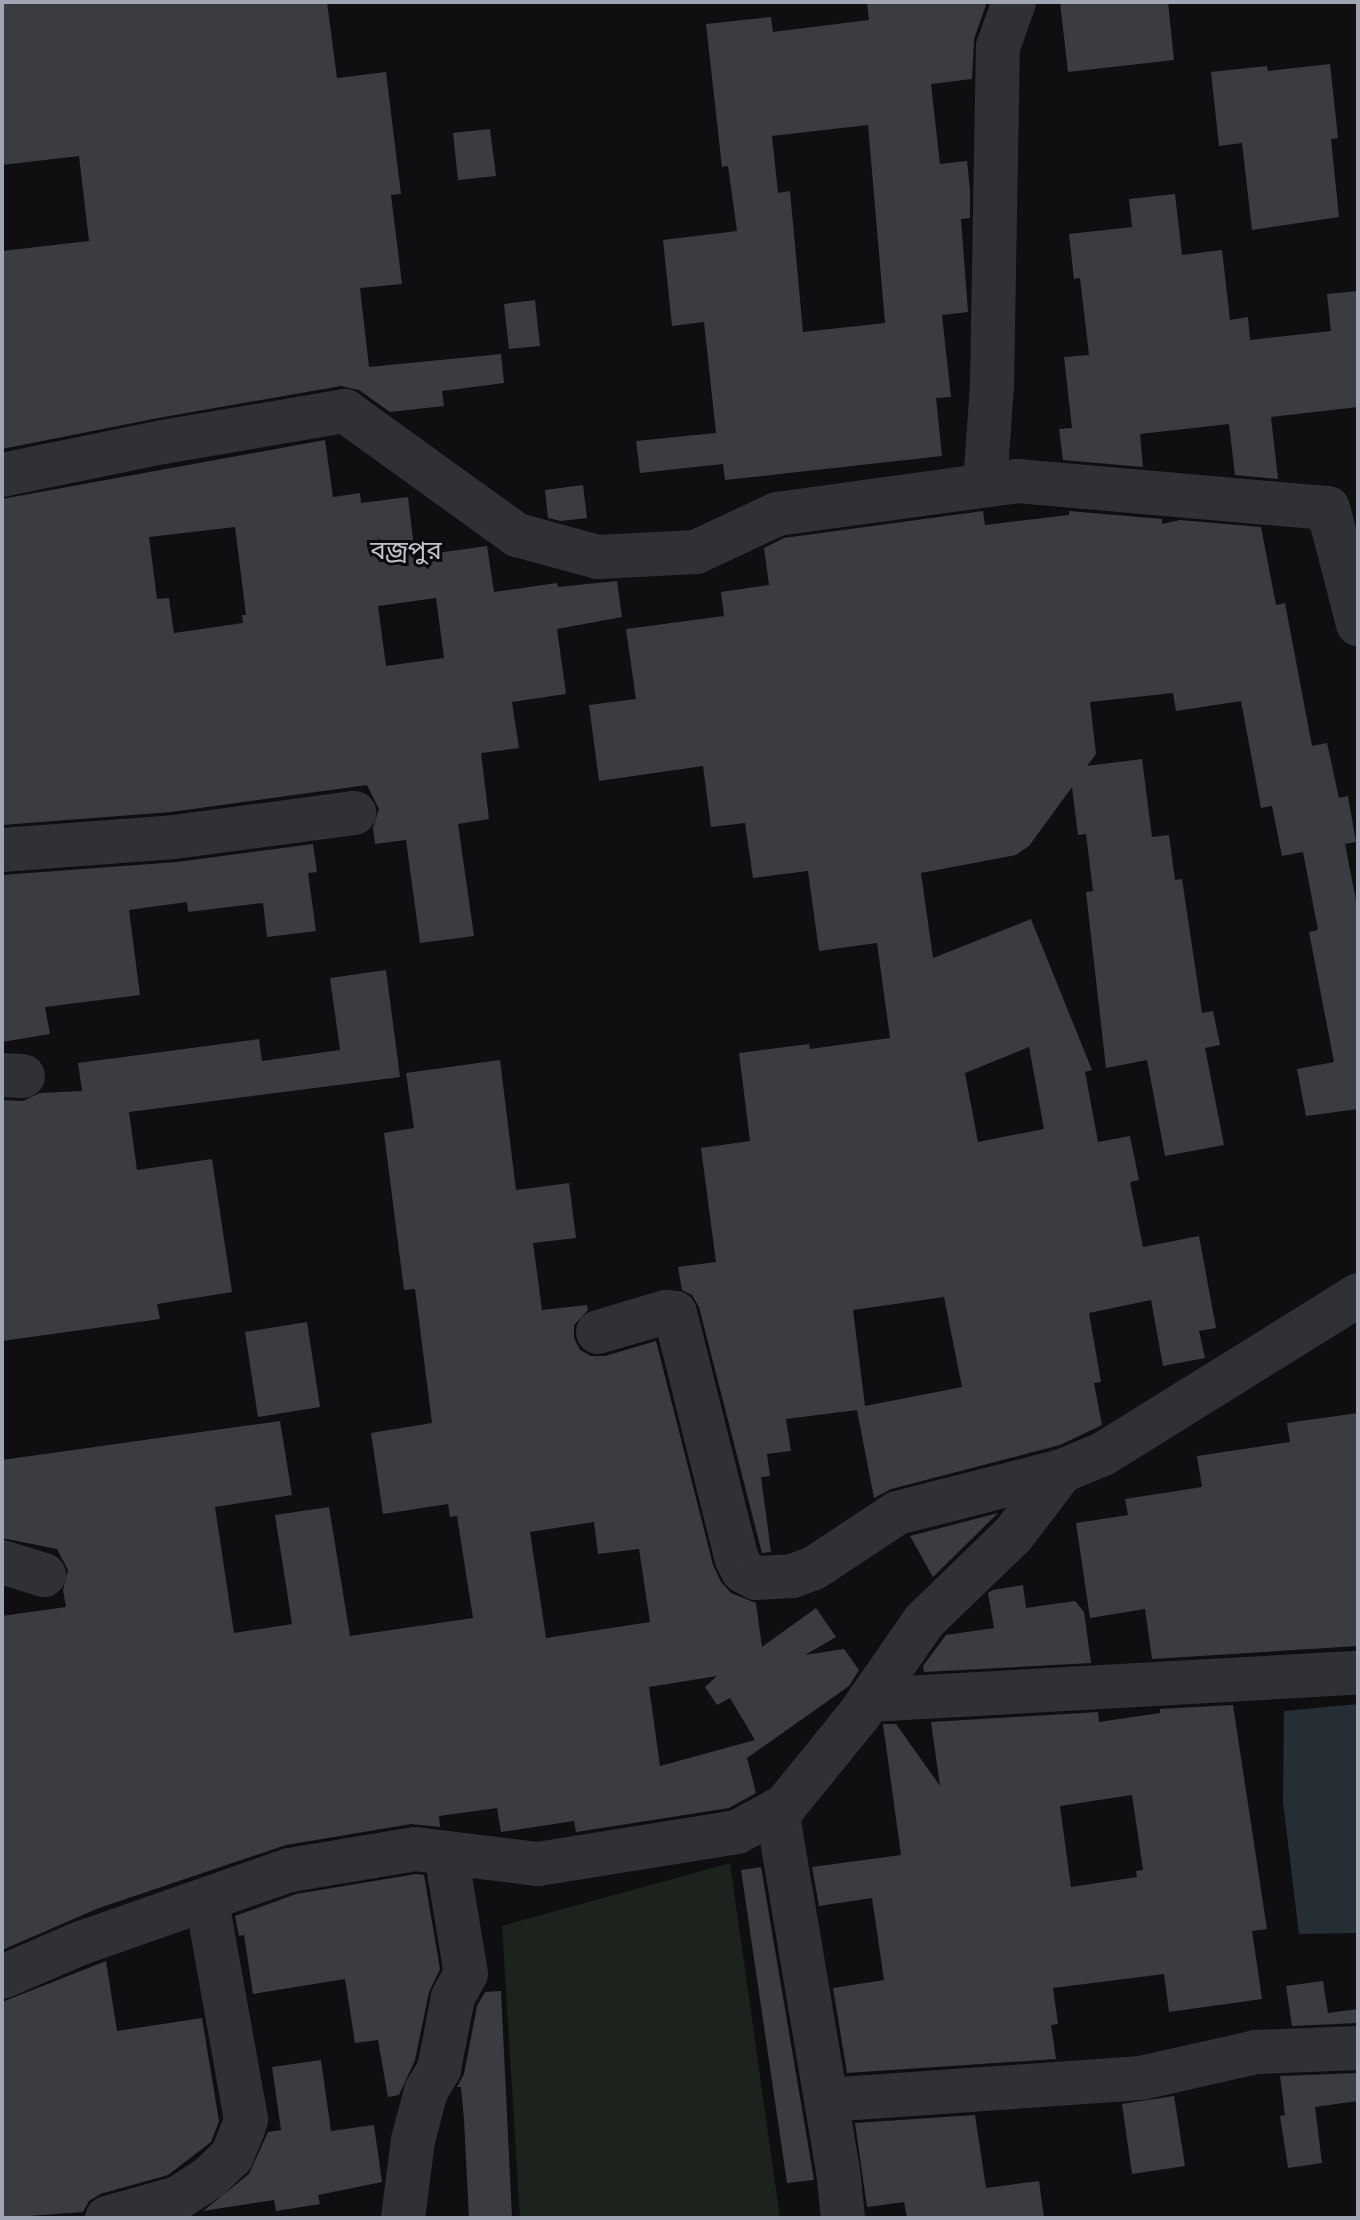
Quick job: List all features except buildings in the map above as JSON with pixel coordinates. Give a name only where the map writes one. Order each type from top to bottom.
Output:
[{"type":"street","points":[[985,485],[992,385],[998,47],[1014,2]]},
{"type":"street","points":[[2,475],[163,442],[345,411],[517,535],[598,557],[696,552],[777,514],[1017,481],[1343,503],[1358,624]]},
{"type":"street","points":[[2,850],[174,837],[354,813]]},
{"type":"street","points":[[598,1332],[666,1312],[675,1313],[737,1559],[743,1571],[756,1578],[792,1576],[814,1568],[897,1513],[1062,1471],[1103,1454],[1358,1295]]},
{"type":"street","points":[[2,1977],[81,1943],[207,1902],[290,1870],[415,1849],[538,1864],[737,1832],[785,1806],[869,1700],[924,1621],[1013,1535],[1062,1471]]},
{"type":"street","points":[[2,1562],[44,1575]]},
{"type":"street","points":[[869,1700],[1358,1673]]},
{"type":"street","points":[[777,1810],[843,2218]]},
{"type":"street","points":[[403,2218],[413,2140],[426,2091],[439,2069],[453,1997],[466,1974],[446,1853]]},
{"type":"street","points":[[107,2218],[178,2198],[210,2177],[232,2156],[243,2129],[246,2119],[207,1902]]},
{"type":"street","points":[[826,2100],[1141,2078],[1256,2052],[1358,2048]]},
{"type":"shaded area","points":[[1358,1704],[1358,1933],[1299,1934],[1283,1802],[1284,1711]]},
{"type":"shaded area","points":[[730,1863],[780,2218],[520,2218],[502,1926]]},
{"type":"district","name":"বজ্রপুর","points":[[406,550]]}]
